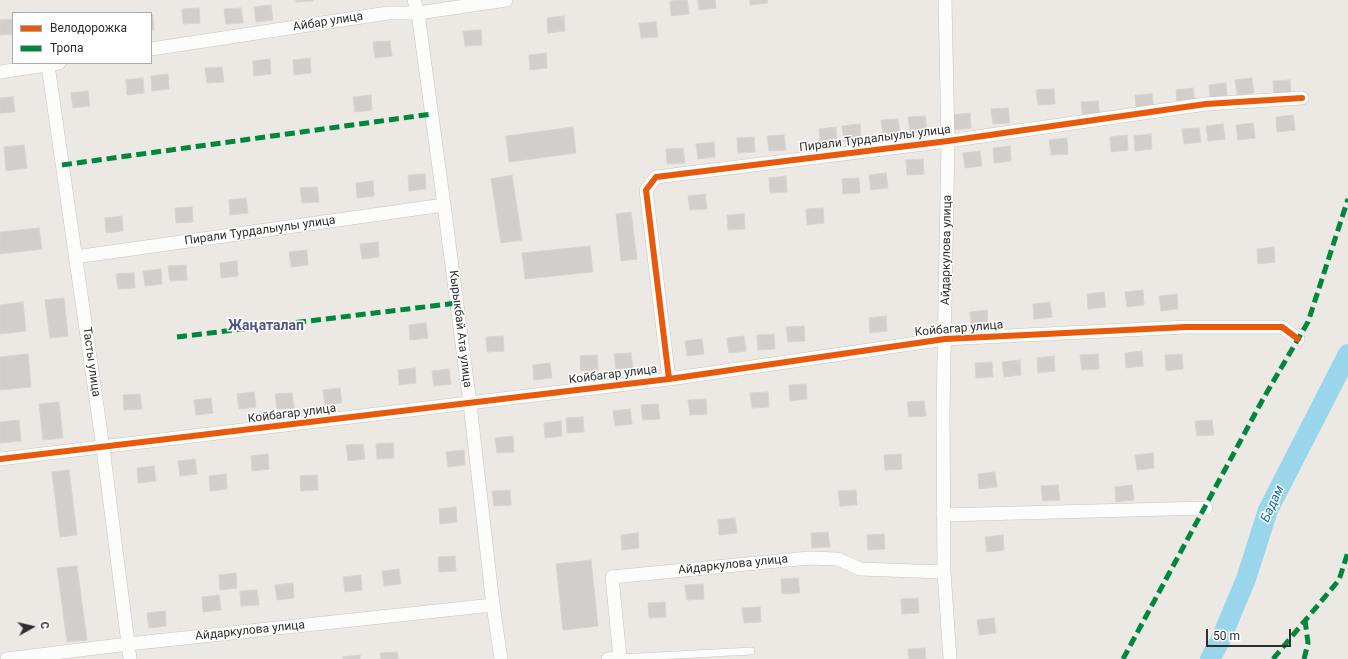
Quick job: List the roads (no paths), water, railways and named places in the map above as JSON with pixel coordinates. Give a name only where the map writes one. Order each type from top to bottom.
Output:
[{"type":"street","name":"Кырыкбай Ата улица","points":[[414,0],[418,13],[444,205],[470,404],[493,605],[501,659]]},
{"type":"street","name":"Айбар улица","points":[[152,49],[388,13],[418,13],[506,0]]},
{"type":"street","name":"Айдаркулова улица","points":[[945,0],[948,141],[943,412],[944,572],[950,659]]},
{"type":"street","points":[[0,72],[53,64]]},
{"type":"street","name":"Тасты улица","points":[[53,64],[75,257],[103,448],[130,659]]},
{"type":"street","name":"Пирали Турдалыулы улица","points":[[669,379],[646,190],[656,177],[948,141],[1206,104],[1302,98]]},
{"type":"street","name":"Пирали Турдалыулы улица","points":[[75,257],[444,205]]},
{"type":"street","name":"Койбагар улица","points":[[0,459],[103,448],[669,379],[945,339],[1186,327],[1282,327],[1298,339]]},
{"type":"street","points":[[944,515],[1206,508]]},
{"type":"street","name":"Айдаркулова улица","points":[[614,658],[612,577],[809,558],[838,559],[860,569],[944,572]]},
{"type":"street","name":"Айдаркулова улица","points":[[7,659],[128,644],[493,605]]},
{"type":"lane","points":[[614,658],[751,651]]},
{"type":"waterway","name":"Бадам","points":[[1210,659],[1220,641],[1246,579],[1268,510],[1348,354]]},
{"type":"district","name":"Жаңаталап","points":[[266,326]]}]
